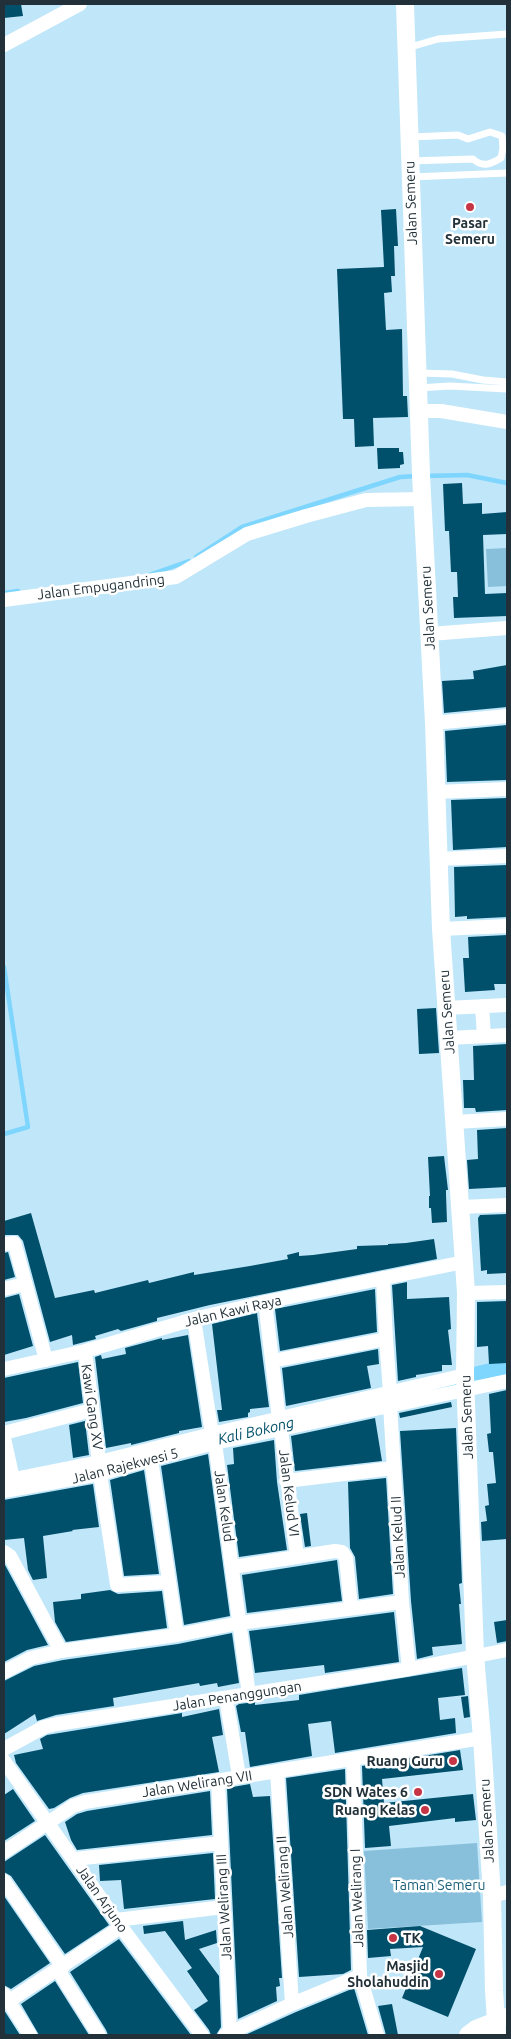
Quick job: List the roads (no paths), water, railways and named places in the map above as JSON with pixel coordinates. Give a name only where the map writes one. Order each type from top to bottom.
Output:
[{"type":"street","points":[[4,44],[80,4]]},
{"type":"street","name":"Jalan Semeru","points":[[405,4],[418,411],[434,723],[441,929],[466,1293],[465,1382],[475,1655],[482,1738],[500,1894],[500,2024]]},
{"type":"street","points":[[418,411],[441,412],[507,422]]},
{"type":"street","name":"Jalan Empugandring","points":[[4,600],[176,577],[247,534],[366,500],[422,489]]},
{"type":"street","points":[[430,634],[507,628]]},
{"type":"street","points":[[434,723],[507,716]]},
{"type":"street","points":[[437,792],[507,789]]},
{"type":"street","points":[[438,859],[507,856]]},
{"type":"street","points":[[441,929],[507,926]]},
{"type":"street","points":[[446,1008],[507,1005]]},
{"type":"street","points":[[482,1006],[484,1036]]},
{"type":"street","points":[[448,1038],[507,1035]]},
{"type":"street","points":[[455,1122],[507,1119]]},
{"type":"street","points":[[460,1207],[507,1205]]},
{"type":"street","points":[[4,1244],[10,1243],[15,1245],[46,1360]]},
{"type":"street","name":"Jalan Kawi Raya","points":[[4,1369],[85,1351],[194,1319],[265,1302],[464,1262]]},
{"type":"street","name":"Jalan Kelud II","points":[[383,1278],[402,1602],[409,1669]]},
{"type":"street","points":[[4,1289],[24,1284]]},
{"type":"street","points":[[466,1293],[507,1292]]},
{"type":"street","name":"Jalan Kelud VI","points":[[265,1302],[297,1557]]},
{"type":"street","name":"Jalan Kelud","points":[[194,1319],[233,1567],[249,1695]]},
{"type":"street","points":[[272,1361],[386,1339]]},
{"type":"street","name":"Kawi Gang XV","points":[[85,1351],[117,1585],[168,1582]]},
{"type":"street","points":[[4,1438],[9,1480],[100,1468],[214,1439],[465,1382],[507,1380]]},
{"type":"street","points":[[4,1433],[92,1410]]},
{"type":"street","name":"Jalan Rajekwesi 5","points":[[4,1491],[100,1468],[151,1459],[214,1439]]},
{"type":"street","points":[[151,1459],[176,1635]]},
{"type":"street","points":[[286,1481],[394,1468]]},
{"type":"street","points":[[233,1567],[335,1551],[342,1552],[346,1558],[351,1608]]},
{"type":"street","points":[[4,1552],[10,1556],[61,1651]]},
{"type":"street","points":[[6,1665],[61,1651],[176,1635],[239,1623],[402,1602]]},
{"type":"street","name":"Jalan Penanggungan","points":[[4,1749],[44,1727],[57,1724],[409,1669],[507,1650]]},
{"type":"street","points":[[226,1698],[239,1776]]},
{"type":"street","name":"Jalan Welirang VII","points":[[4,1852],[46,1822],[73,1806],[85,1802],[482,1738]]},
{"type":"street","name":"Jalan Welirang I","points":[[353,1759],[360,1976],[377,2035]]},
{"type":"street","name":"Jalan Arjuno","points":[[4,1761],[46,1822],[75,1859],[118,1923],[202,2035]]},
{"type":"street","name":"Jalan Welirang II","points":[[277,1771],[292,2004]]},
{"type":"street","name":"Jalan Welirang III","points":[[218,1780],[227,2034]]},
{"type":"street","points":[[75,1859],[221,1844]]},
{"type":"street","points":[[4,1881],[61,1968],[100,2035]]},
{"type":"street","points":[[30,2035],[6,1997],[61,1968],[118,1923],[224,1907]]},
{"type":"street","points":[[227,2034],[292,2004],[360,1976]]},
{"type":"street","points":[[454,2035],[470,2028],[472,2032],[500,2024]]},
{"type":"lane","points":[[406,48],[438,38],[507,34]]},
{"type":"lane","points":[[410,137],[458,135],[468,139],[490,132],[502,136],[505,148],[501,158],[489,165],[478,164],[473,159],[410,169]]},
{"type":"lane","points":[[410,169],[507,172]]},
{"type":"lane","points":[[417,381],[452,374],[507,382]]},
{"type":"lane","points":[[417,381],[450,386],[507,389]]},
{"type":"waterway","points":[[424,476],[467,475],[507,483]]},
{"type":"waterway","points":[[196,557],[242,527],[400,477],[417,476]]},
{"type":"waterway","points":[[149,575],[189,561]]},
{"type":"waterway","points":[[4,593],[18,591]]},
{"type":"waterway","points":[[4,967],[28,1127],[4,1134]]},
{"type":"waterway","name":"Kali Bokong","points":[[418,1394],[507,1372]]},
{"type":"place","name":"Pasar Semeru","points":[[470,207]]},
{"type":"place","name":"Ruang Guru","points":[[453,1761]]},
{"type":"place","name":"SDN Wates 6","points":[[418,1792]]},
{"type":"place","name":"Ruang Kelas","points":[[425,1810]]},
{"type":"place","name":"TK","points":[[393,1938]]},
{"type":"place","name":"Masjid Sholahuddin","points":[[439,1974]]},
{"type":"park label","name":"Taman Semeru","points":[[439,1885]]}]
